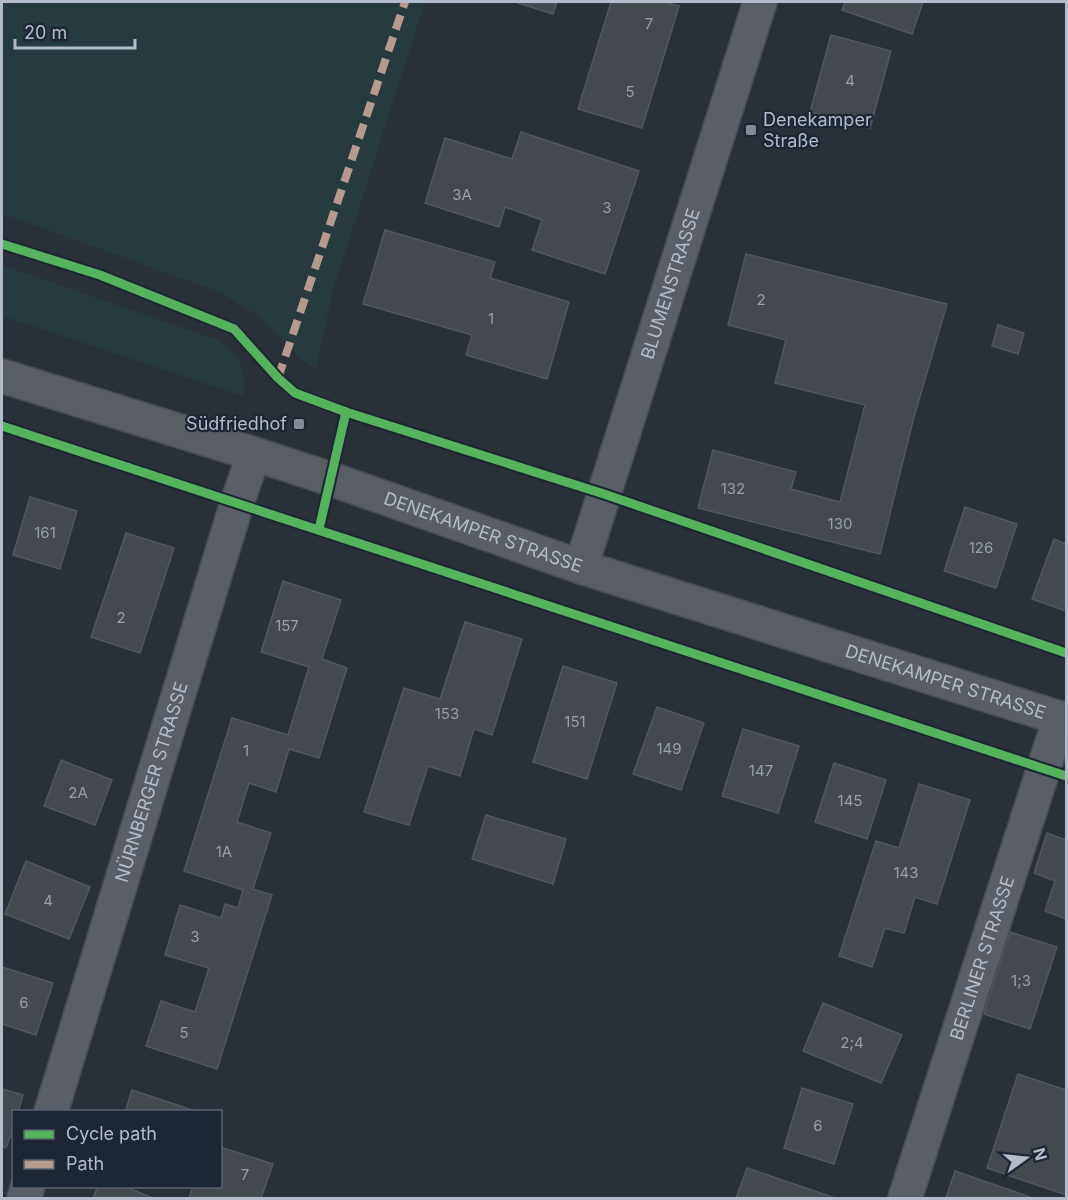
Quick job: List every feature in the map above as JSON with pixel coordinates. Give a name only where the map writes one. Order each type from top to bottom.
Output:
[{"type":"street","name":"BLUMENSTRASSE","points":[[581,567],[760,2]]},
{"type":"street","name":"DENEKAMPER STRASSE","points":[[2,376],[342,482],[581,567],[1063,719]]},
{"type":"street","name":"NÜRNBERGER STRASSE","points":[[52,1110],[254,454]]},
{"type":"street","name":"BERLINER STRASSE","points":[[905,1198],[1063,719]]},
{"type":"green space","points":[[2,2],[425,2],[333,290],[316,369],[303,361],[260,317],[222,293],[2,214]]},
{"type":"green space","points":[[2,265],[220,341],[240,365],[243,396],[2,316]]},
{"type":"building","points":[[515,2],[557,2],[553,14]]},
{"type":"building","points":[[611,2],[664,2],[679,6],[642,128],[578,109]]},
{"type":"building","points":[[845,2],[923,2],[912,34],[842,10]]},
{"type":"building","points":[[831,35],[891,51],[870,128],[810,112]]},
{"type":"building","points":[[521,132],[639,171],[605,274],[532,250],[542,220],[505,207],[499,227],[425,203],[445,138],[512,159]]},
{"type":"building","points":[[385,230],[495,262],[490,278],[569,302],[547,379],[466,355],[472,335],[363,304]]},
{"type":"building","points":[[746,254],[947,304],[914,417],[880,554],[698,508],[713,450],[796,472],[791,489],[840,502],[865,405],[775,383],[786,340],[728,325]]},
{"type":"building","points":[[998,325],[1024,333],[1018,354],[992,346]]},
{"type":"building","points":[[30,497],[77,511],[60,569],[13,555]]},
{"type":"building","points":[[965,507],[1017,524],[996,588],[944,571]]},
{"type":"building","points":[[126,533],[174,548],[140,653],[91,637]]},
{"type":"building","points":[[1054,539],[1066,544],[1066,611],[1032,599]]},
{"type":"building","points":[[283,581],[341,600],[322,659],[347,668],[319,758],[289,749],[276,792],[249,783],[237,822],[271,833],[253,889],[272,895],[217,1069],[146,1046],[161,1001],[195,1012],[209,968],[165,955],[180,905],[221,918],[225,904],[238,908],[243,890],[184,871],[232,718],[288,735],[309,667],[261,652]]},
{"type":"building","points":[[465,622],[522,639],[492,735],[474,729],[460,776],[428,766],[409,825],[364,812],[404,688],[440,699]]},
{"type":"building","points":[[563,666],[617,683],[587,779],[533,762]]},
{"type":"building","points":[[657,707],[704,723],[681,790],[633,774]]},
{"type":"building","points":[[743,729],[799,746],[778,813],[722,796]]},
{"type":"building","points":[[61,760],[112,780],[95,825],[44,806]]},
{"type":"building","points":[[834,763],[886,780],[867,839],[815,822]]},
{"type":"building","points":[[919,784],[970,800],[937,904],[915,897],[904,933],[885,928],[872,967],[839,956],[876,841],[899,848]]},
{"type":"building","points":[[486,815],[566,839],[553,884],[472,859]]},
{"type":"building","points":[[1047,833],[1066,840],[1066,919],[1045,911],[1055,881],[1034,873]]},
{"type":"building","points":[[26,861],[90,887],[69,939],[5,914]]},
{"type":"building","points":[[1010,932],[1057,947],[1030,1029],[984,1014]]},
{"type":"building","points":[[2,967],[53,983],[36,1035],[2,1024]]},
{"type":"building","points":[[823,1003],[902,1035],[881,1083],[803,1051]]},
{"type":"building","points":[[1018,1074],[1066,1090],[1066,1195],[987,1168]]},
{"type":"building","points":[[802,1088],[853,1104],[834,1164],[784,1148]]},
{"type":"building","points":[[2,1089],[23,1095],[19,1110],[12,1110],[12,1131],[6,1148],[2,1146]]},
{"type":"building","points":[[132,1090],[192,1110],[126,1110]]},
{"type":"building","points":[[222,1148],[273,1164],[261,1198],[189,1198],[192,1188],[222,1188]]},
{"type":"building","points":[[747,1168],[835,1198],[736,1198]]},
{"type":"building","points":[[955,1171],[1030,1197],[946,1198]]},
{"type":"building","points":[[97,1188],[128,1188],[153,1198],[93,1198]]},
{"type":"marked path","points":[[278,378],[405,2]]},
{"type":"cycle path","points":[[2,244],[100,275],[234,329],[278,378],[295,393],[346,412],[604,494],[1066,653]]},
{"type":"cycle path","points":[[319,529],[346,412]]},
{"type":"cycle path","points":[[2,426],[1066,776]]},
{"type":"place","name":"Denekamper Straße","points":[[751,130]]},
{"type":"place","name":"Südfriedhof","points":[[299,424]]}]
